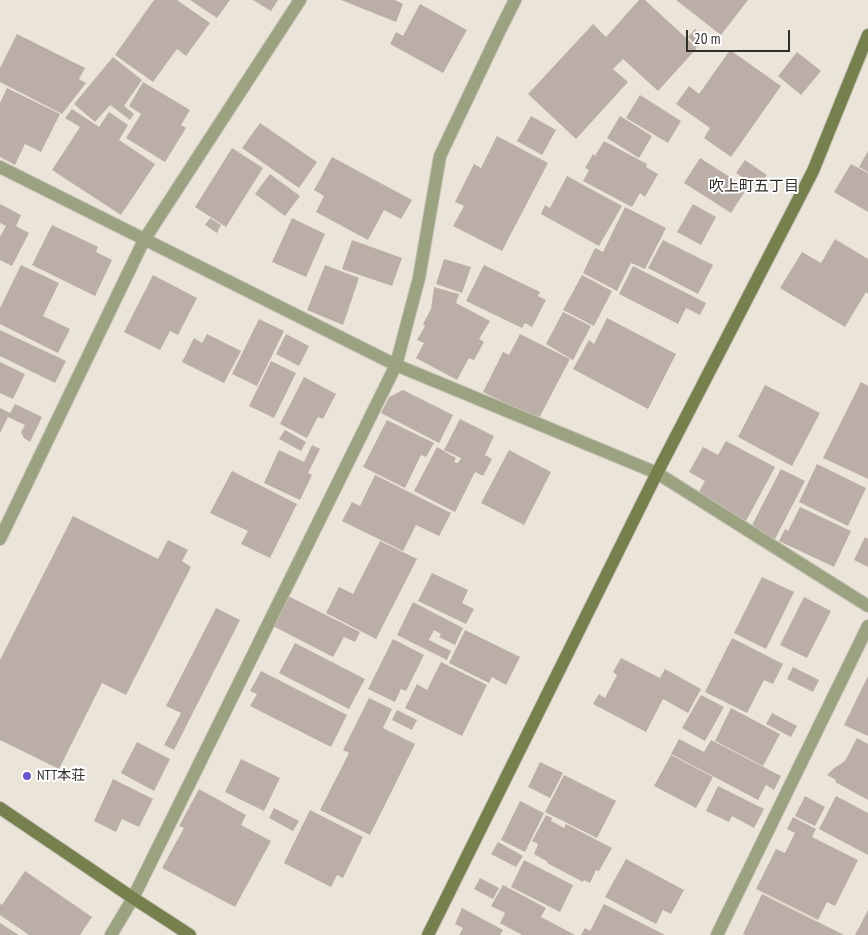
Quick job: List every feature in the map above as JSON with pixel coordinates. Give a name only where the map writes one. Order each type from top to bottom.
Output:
[{"type":"street","points":[[0,539],[144,240],[300,0]]},
{"type":"street","points":[[111,935],[133,898],[396,365],[419,278],[440,156],[516,0]]},
{"type":"street","points":[[428,935],[657,473],[813,171],[868,35]]},
{"type":"street","points":[[0,168],[396,365],[657,473],[868,606]]},
{"type":"street","points":[[716,935],[868,626]]},
{"type":"street","points":[[0,808],[190,935]]},
{"type":"building","points":[[154,0],[177,0],[210,23],[186,56],[177,49],[153,82],[115,55]]},
{"type":"building","points":[[190,0],[230,0],[217,18]]},
{"type":"building","points":[[253,0],[278,0],[271,11]]},
{"type":"building","points":[[341,0],[395,0],[403,4],[396,22]]},
{"type":"building","points":[[639,0],[645,0],[697,48],[658,91],[623,59],[613,69],[628,82],[576,139],[528,94],[593,24],[606,37]]},
{"type":"building","points":[[676,0],[748,0],[721,35]]},
{"type":"building","points":[[420,4],[467,30],[443,73],[390,44],[396,32],[403,36]]},
{"type":"building","points":[[695,29],[705,39],[698,47],[688,37]]},
{"type":"building","points":[[17,34],[85,68],[79,79],[86,83],[62,114],[0,82],[0,68]]},
{"type":"building","points":[[730,50],[781,86],[731,157],[704,138],[710,128],[676,104],[689,86],[699,94]]},
{"type":"building","points":[[797,52],[821,71],[801,95],[778,76]]},
{"type":"building","points":[[113,57],[142,80],[124,106],[134,114],[130,120],[110,105],[95,122],[74,104]]},
{"type":"building","points":[[143,82],[190,110],[181,125],[186,128],[165,162],[126,138],[141,114],[129,106]]},
{"type":"building","points":[[7,88],[60,114],[41,152],[25,144],[15,165],[0,157],[0,103]]},
{"type":"building","points":[[640,95],[681,121],[668,143],[626,118]]},
{"type":"building","points":[[72,109],[99,127],[109,112],[128,125],[119,140],[155,164],[121,215],[52,170],[80,127],[65,118]]},
{"type":"building","points":[[531,116],[556,130],[542,155],[517,141]]},
{"type":"building","points":[[620,116],[652,136],[639,158],[607,138]]},
{"type":"building","points":[[260,123],[317,162],[299,188],[242,148]]},
{"type":"building","points":[[497,136],[548,163],[502,251],[453,226],[464,206],[455,202],[474,164],[481,168]]},
{"type":"building","points":[[604,141],[647,164],[646,167],[658,174],[645,197],[640,193],[632,207],[583,181],[589,170],[585,168],[593,154],[595,156]]},
{"type":"building","points":[[232,148],[263,168],[226,227],[195,207]]},
{"type":"building","points":[[868,151],[868,172],[859,167]]},
{"type":"building","points":[[332,157],[412,200],[401,219],[384,210],[368,240],[316,212],[324,196],[314,190]]},
{"type":"building","points":[[700,158],[747,188],[731,213],[684,183]]},
{"type":"building","points":[[745,160],[767,175],[758,187],[736,173]]},
{"type":"building","points":[[851,164],[868,173],[868,212],[834,192]]},
{"type":"building","points":[[270,174],[300,196],[285,216],[255,194]]},
{"type":"building","points":[[567,176],[622,206],[599,246],[541,214],[545,205],[550,208]]},
{"type":"building","points":[[0,204],[21,215],[16,226],[29,233],[12,266],[0,260],[0,237],[6,226],[0,223]]},
{"type":"building","points":[[693,204],[716,217],[701,245],[677,232]]},
{"type":"building","points":[[625,207],[666,228],[645,269],[631,263],[617,291],[583,273],[595,248],[603,252]]},
{"type":"building","points":[[210,218],[221,225],[217,233],[205,225]]},
{"type":"building","points":[[292,218],[325,234],[306,277],[272,262]]},
{"type":"building","points":[[52,225],[98,247],[96,252],[112,260],[95,296],[32,265]]},
{"type":"building","points":[[835,239],[868,259],[868,294],[866,292],[845,327],[780,288],[802,252],[821,263]]},
{"type":"building","points":[[352,240],[402,258],[392,286],[342,269]]},
{"type":"building","points":[[663,240],[713,265],[698,294],[648,268]]},
{"type":"building","points":[[444,259],[471,267],[462,293],[436,284]]},
{"type":"building","points":[[21,265],[59,283],[43,316],[70,329],[58,353],[0,324],[0,308]]},
{"type":"building","points":[[325,265],[359,278],[343,325],[307,310]]},
{"type":"building","points":[[484,265],[540,292],[538,296],[546,300],[532,327],[525,323],[522,328],[466,301]]},
{"type":"building","points":[[633,266],[706,303],[700,315],[686,308],[678,324],[619,294]]},
{"type":"building","points":[[153,275],[197,298],[178,335],[170,331],[160,350],[124,332]]},
{"type":"building","points":[[582,275],[612,291],[594,326],[563,310]]},
{"type":"building","points":[[434,287],[459,294],[456,303],[490,321],[479,339],[484,342],[474,360],[469,358],[457,380],[416,358],[424,343],[417,340],[425,326],[423,324],[431,309]]},
{"type":"building","points":[[563,312],[591,326],[573,360],[546,344]]},
{"type":"building","points":[[607,318],[676,354],[648,409],[573,369],[589,340],[594,344]]},
{"type":"building","points":[[259,319],[284,331],[257,386],[232,374]]},
{"type":"building","points":[[0,330],[66,361],[55,383],[0,356]]},
{"type":"building","points":[[207,334],[241,351],[224,383],[182,362],[194,338],[202,343]]},
{"type":"building","points":[[286,334],[309,346],[299,366],[276,354]]},
{"type":"building","points":[[520,334],[570,359],[538,420],[483,392],[503,352],[509,355]]},
{"type":"building","points":[[271,361],[296,373],[274,418],[249,406]]},
{"type":"building","points":[[0,362],[25,374],[13,399],[0,393]]},
{"type":"building","points":[[304,377],[336,394],[323,419],[318,417],[307,438],[280,424]]},
{"type":"building","points":[[861,382],[868,386],[868,479],[823,458]]},
{"type":"building","points":[[765,385],[820,413],[792,466],[738,437]]},
{"type":"building","points":[[403,390],[453,415],[439,443],[381,413],[389,397]]},
{"type":"building","points":[[15,404],[42,417],[30,442],[24,438],[21,432],[25,425],[8,417],[0,433],[0,408],[10,413]]},
{"type":"building","points":[[460,419],[494,436],[485,455],[492,459],[483,476],[475,472],[455,512],[414,491],[437,447],[456,458],[454,462],[458,463],[461,458],[444,450]]},
{"type":"building","points":[[387,420],[434,443],[426,457],[421,455],[405,488],[363,467]]},
{"type":"building","points":[[285,430],[306,442],[301,451],[279,439]]},
{"type":"building","points":[[726,441],[775,467],[746,521],[697,495],[705,481],[689,472],[703,447],[718,455]]},
{"type":"building","points":[[312,445],[320,449],[308,473],[312,475],[300,500],[264,483],[279,450],[304,462]]},
{"type":"building","points":[[509,450],[551,472],[524,525],[481,503]]},
{"type":"building","points":[[817,464],[866,488],[848,526],[799,502]]},
{"type":"building","points":[[781,469],[805,481],[775,539],[751,527]]},
{"type":"building","points":[[232,471],[297,504],[270,558],[241,544],[248,531],[210,513]]},
{"type":"building","points":[[375,475],[451,513],[439,536],[416,525],[403,551],[342,521],[352,502],[360,506]]},
{"type":"building","points":[[800,507],[851,531],[834,567],[779,541],[785,529],[788,531]]},
{"type":"building","points":[[73,516],[158,559],[168,540],[188,550],[182,561],[191,567],[126,695],[102,683],[59,769],[0,740],[0,660]]},
{"type":"building","points":[[865,537],[868,539],[868,567],[854,560]]},
{"type":"building","points":[[380,541],[417,559],[376,639],[326,613],[339,587],[353,594]]},
{"type":"building","points":[[432,573],[468,590],[462,603],[474,609],[466,624],[418,601]]},
{"type":"building","points":[[762,577],[794,592],[766,649],[734,633]]},
{"type":"building","points":[[288,596],[360,632],[355,642],[344,637],[333,657],[273,626]]},
{"type":"building","points":[[804,597],[831,611],[807,658],[780,645]]},
{"type":"building","points":[[413,602],[463,628],[455,645],[439,637],[441,634],[434,630],[429,640],[451,651],[447,660],[397,635]]},
{"type":"building","points":[[216,608],[240,620],[174,750],[164,745],[181,713],[166,706]]},
{"type":"building","points":[[465,630],[520,657],[506,685],[492,677],[489,683],[449,663]]},
{"type":"building","points":[[732,638],[783,664],[773,684],[764,680],[747,713],[705,692]]},
{"type":"building","points":[[393,639],[424,655],[406,691],[401,689],[395,702],[368,689]]},
{"type":"building","points":[[295,643],[365,679],[349,709],[279,673]]},
{"type":"building","points":[[621,658],[660,678],[665,669],[701,689],[688,713],[663,699],[646,732],[593,704],[599,694],[605,698],[617,675],[613,672]]},
{"type":"building","points":[[441,662],[487,685],[462,736],[405,708],[417,684],[427,690]]},
{"type":"building","points":[[793,667],[819,680],[813,692],[787,679]]},
{"type":"building","points":[[261,671],[347,715],[331,747],[250,706],[257,694],[250,691]]},
{"type":"building","points":[[868,676],[868,736],[844,725]]},
{"type":"building","points":[[701,695],[724,707],[705,741],[682,728]]},
{"type":"building","points":[[369,698],[392,709],[383,728],[415,744],[370,835],[320,810],[349,753],[343,750]]},
{"type":"building","points":[[731,708],[780,734],[763,766],[715,741]]},
{"type":"building","points":[[397,710],[417,720],[412,730],[392,720]]},
{"type":"building","points":[[772,713],[797,726],[791,737],[766,724]]},
{"type":"building","points":[[857,738],[868,744],[868,800],[835,782],[836,780],[827,775],[845,761]]},
{"type":"building","points":[[679,739],[704,752],[711,740],[781,776],[774,790],[766,785],[758,800],[671,754]]},
{"type":"building","points":[[137,742],[170,759],[154,791],[121,773]]},
{"type":"building","points":[[671,755],[713,777],[696,808],[654,786]]},
{"type":"building","points":[[241,759],[280,778],[264,811],[225,792]]},
{"type":"building","points":[[540,762],[563,773],[550,798],[528,787]]},
{"type":"building","points":[[564,775],[616,801],[597,838],[545,812]]},
{"type":"building","points":[[113,779],[153,799],[139,827],[122,819],[116,832],[94,821]]},
{"type":"building","points":[[718,786],[764,809],[754,828],[732,816],[729,822],[706,811]]},
{"type":"building","points":[[199,789],[246,815],[241,825],[271,841],[235,907],[162,868],[184,828],[179,826]]},
{"type":"building","points":[[805,796],[825,807],[815,826],[795,816]]},
{"type":"building","points":[[836,796],[868,813],[868,855],[819,829]]},
{"type":"building","points":[[520,801],[544,813],[525,852],[501,840]]},
{"type":"building","points":[[274,808],[299,821],[293,831],[269,818]]},
{"type":"building","points":[[310,810],[363,837],[343,878],[337,875],[331,887],[284,863]]},
{"type":"building","points":[[546,815],[552,818],[551,821],[564,828],[566,824],[612,848],[599,871],[596,870],[590,883],[584,880],[583,882],[534,854],[538,844],[532,841]]},
{"type":"building","points":[[793,817],[816,829],[812,837],[858,860],[835,906],[827,902],[818,920],[756,889],[776,849],[785,853],[795,833],[787,829]]},
{"type":"building","points":[[498,842],[523,856],[516,867],[491,854]]},
{"type":"building","points":[[626,859],[684,890],[671,914],[663,910],[656,924],[605,897]]},
{"type":"building","points":[[524,860],[573,885],[560,912],[511,887]]},
{"type":"building","points":[[25,871],[92,917],[80,935],[29,935],[0,915],[0,903],[2,905]]},
{"type":"building","points":[[480,878],[499,888],[493,899],[474,889]]},
{"type":"building","points":[[503,885],[546,908],[541,917],[575,935],[522,935],[500,923],[505,913],[491,906]]},
{"type":"building","points":[[762,894],[844,935],[743,934]]},
{"type":"building","points":[[604,904],[665,935],[581,935],[585,928],[590,931]]},
{"type":"building","points":[[462,908],[503,930],[500,935],[459,935],[463,928],[455,924]]},
{"type":"building","points":[[868,910],[868,935],[855,935]]},
{"type":"building","points":[[0,923],[19,935],[0,935]]},
{"type":"place","name":"NTT本荘","points":[[27,776]]},
{"type":"district","name":"吹上町五丁目","points":[[754,187]]}]
